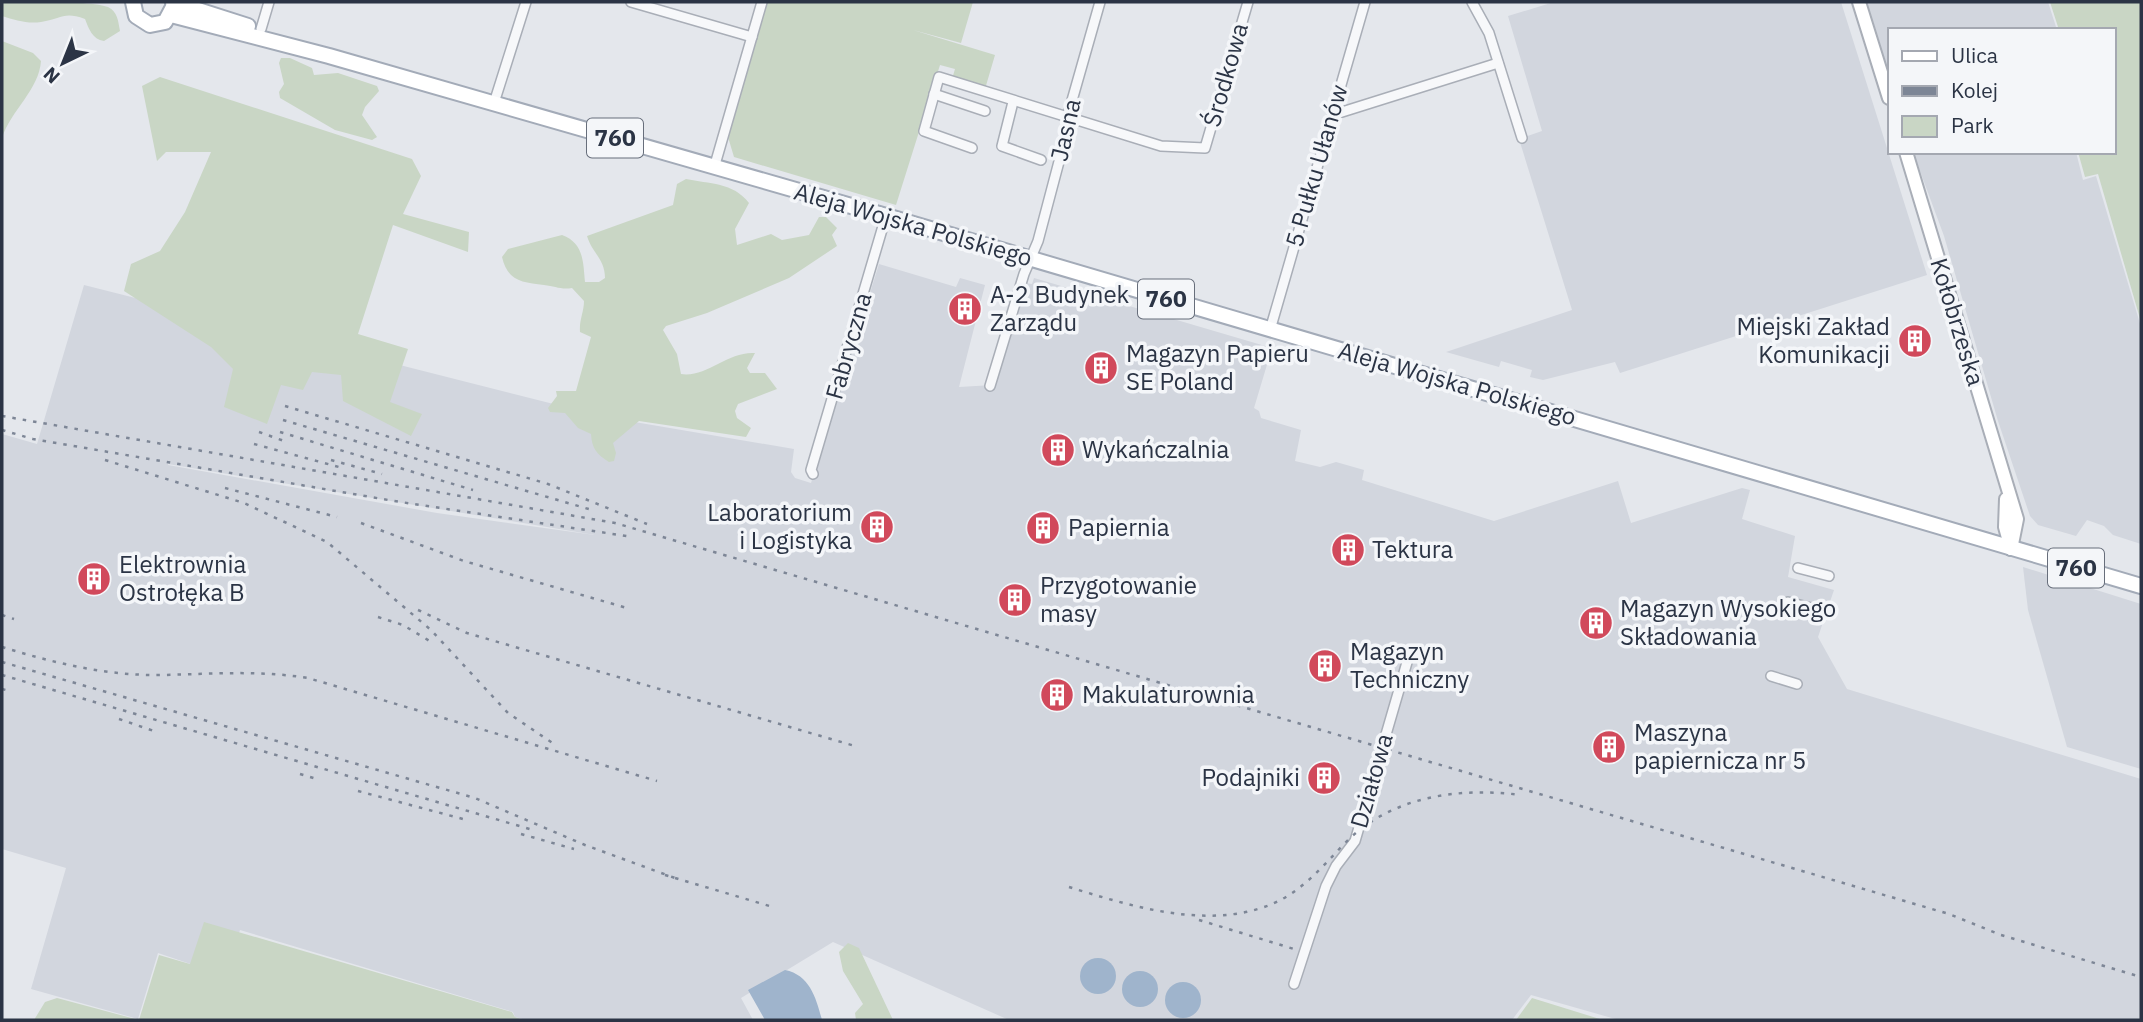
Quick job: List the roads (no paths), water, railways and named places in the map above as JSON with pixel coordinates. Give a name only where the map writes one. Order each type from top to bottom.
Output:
[{"type":"main road","name":"760","points":[[131,3],[136,16],[150,25],[165,22],[172,8]]},
{"type":"main road","name":"Aleja Wojska Polskiego","points":[[172,8],[261,29],[329,56]]},
{"type":"main road","name":"Aleja Wojska Polskiego","points":[[172,8],[2141,586]]},
{"type":"street","points":[[261,29],[269,2]]},
{"type":"street","points":[[494,103],[526,2]]},
{"type":"street","points":[[631,2],[752,37]]},
{"type":"street","points":[[713,167],[762,2]]},
{"type":"street","name":"Jasna","points":[[990,386],[1015,300],[1031,258],[1100,2]]},
{"type":"street","name":"Środkowa","points":[[1070,120],[1161,146],[1205,148],[1248,2]]},
{"type":"street","name":"5 Pułku Ułanów","points":[[1270,331],[1365,2]]},
{"type":"street","points":[[1472,2],[1486,26],[1522,138]]},
{"type":"street","points":[[1859,2],[1888,96]]},
{"type":"street","points":[[1333,111],[1342,112],[1498,63]]},
{"type":"street","points":[[972,148],[925,133],[939,77],[1070,120]]},
{"type":"street","points":[[934,94],[985,111]]},
{"type":"street","points":[[1013,102],[1002,146],[1041,160]]},
{"type":"street","name":"Kołobrzeska","points":[[1907,154],[2007,492],[2005,527],[2011,549]]},
{"type":"street","name":"Fabryczna","points":[[813,474],[811,470],[887,216]]},
{"type":"street","points":[[1798,568],[1829,576]]},
{"type":"street","points":[[1788,602],[1819,610]]},
{"type":"street","name":"Działowa","points":[[1294,984],[1326,886],[1336,866],[1355,841],[1410,652]]},
{"type":"street","points":[[1771,676],[1797,684]]},
{"type":"water","points":[[1098,958],[1111,963],[1116,976],[1111,989],[1098,994],[1085,989],[1080,976],[1085,963]]},
{"type":"water","points":[[785,970],[806,982],[822,1020],[765,1020],[748,990]]},
{"type":"water","points":[[1140,971],[1153,976],[1158,989],[1153,1002],[1140,1007],[1127,1002],[1122,989],[1127,976]]},
{"type":"water","points":[[1183,982],[1196,987],[1201,1000],[1196,1013],[1183,1018],[1170,1013],[1165,1000],[1170,987]]},
{"type":"railway","points":[[285,406],[548,484],[647,524]]},
{"type":"railway","points":[[2,416],[615,523],[1949,914],[2001,935],[2141,977]]},
{"type":"railway","points":[[283,420],[592,510]]},
{"type":"railway","points":[[2,430],[33,439],[394,501],[633,537]]},
{"type":"railway","points":[[259,432],[287,442]]},
{"type":"railway","points":[[280,432],[473,490]]},
{"type":"railway","points":[[254,444],[339,467]]},
{"type":"railway","points":[[105,460],[244,503],[327,542],[431,630],[508,713],[554,744]]},
{"type":"railway","points":[[331,460],[382,474]]},
{"type":"railway","points":[[225,488],[337,517]]},
{"type":"railway","points":[[361,523],[464,561],[627,608]]},
{"type":"railway","points":[[418,610],[467,633],[855,746]]},
{"type":"railway","points":[[2,615],[14,619]]},
{"type":"railway","points":[[378,617],[403,625],[433,643]]},
{"type":"railway","points":[[2,647],[101,671],[141,675],[253,673],[308,678],[657,781]]},
{"type":"railway","points":[[2,662],[475,798],[585,845],[675,878]]},
{"type":"railway","points":[[2,675],[533,830]]},
{"type":"railway","points":[[2,689],[10,691]]},
{"type":"railway","points":[[119,719],[154,731]]},
{"type":"railway","points":[[300,774],[320,780]]},
{"type":"railway","points":[[358,791],[463,819]]},
{"type":"railway","points":[[1069,887],[1114,901],[1162,911],[1211,916],[1235,914],[1258,909],[1284,898],[1317,873],[1364,826],[1405,805],[1428,798],[1474,792],[1521,795]]},
{"type":"railway","points":[[521,834],[574,849]]},
{"type":"railway","points":[[665,875],[773,907]]},
{"type":"railway","points":[[1199,920],[1294,949]]},
{"type":"place","name":"A-2 Budynek Zarządu","points":[[965,309]]},
{"type":"place","name":"Miejski Zakład Komunikacji","points":[[1915,341]]},
{"type":"place","name":"Magazyn Papieru SE Poland","points":[[1101,368]]},
{"type":"place","name":"Wykańczalnia","points":[[1058,450]]},
{"type":"place","name":"Laboratorium i Logistyka","points":[[877,527]]},
{"type":"place","name":"Papiernia","points":[[1043,528]]},
{"type":"place","name":"Tektura","points":[[1348,550]]},
{"type":"place","name":"Elektrownia Ostrołęka B","points":[[94,579]]},
{"type":"place","name":"Przygotowanie masy","points":[[1015,600]]},
{"type":"place","name":"Magazyn Wysokiego Składowania","points":[[1596,623]]},
{"type":"place","name":"Magazyn Techniczny","points":[[1325,666]]},
{"type":"place","name":"Makulaturownia","points":[[1057,695]]},
{"type":"place","name":"Maszyna papiernicza nr 5","points":[[1609,747]]},
{"type":"place","name":"Podajniki","points":[[1324,778]]}]
